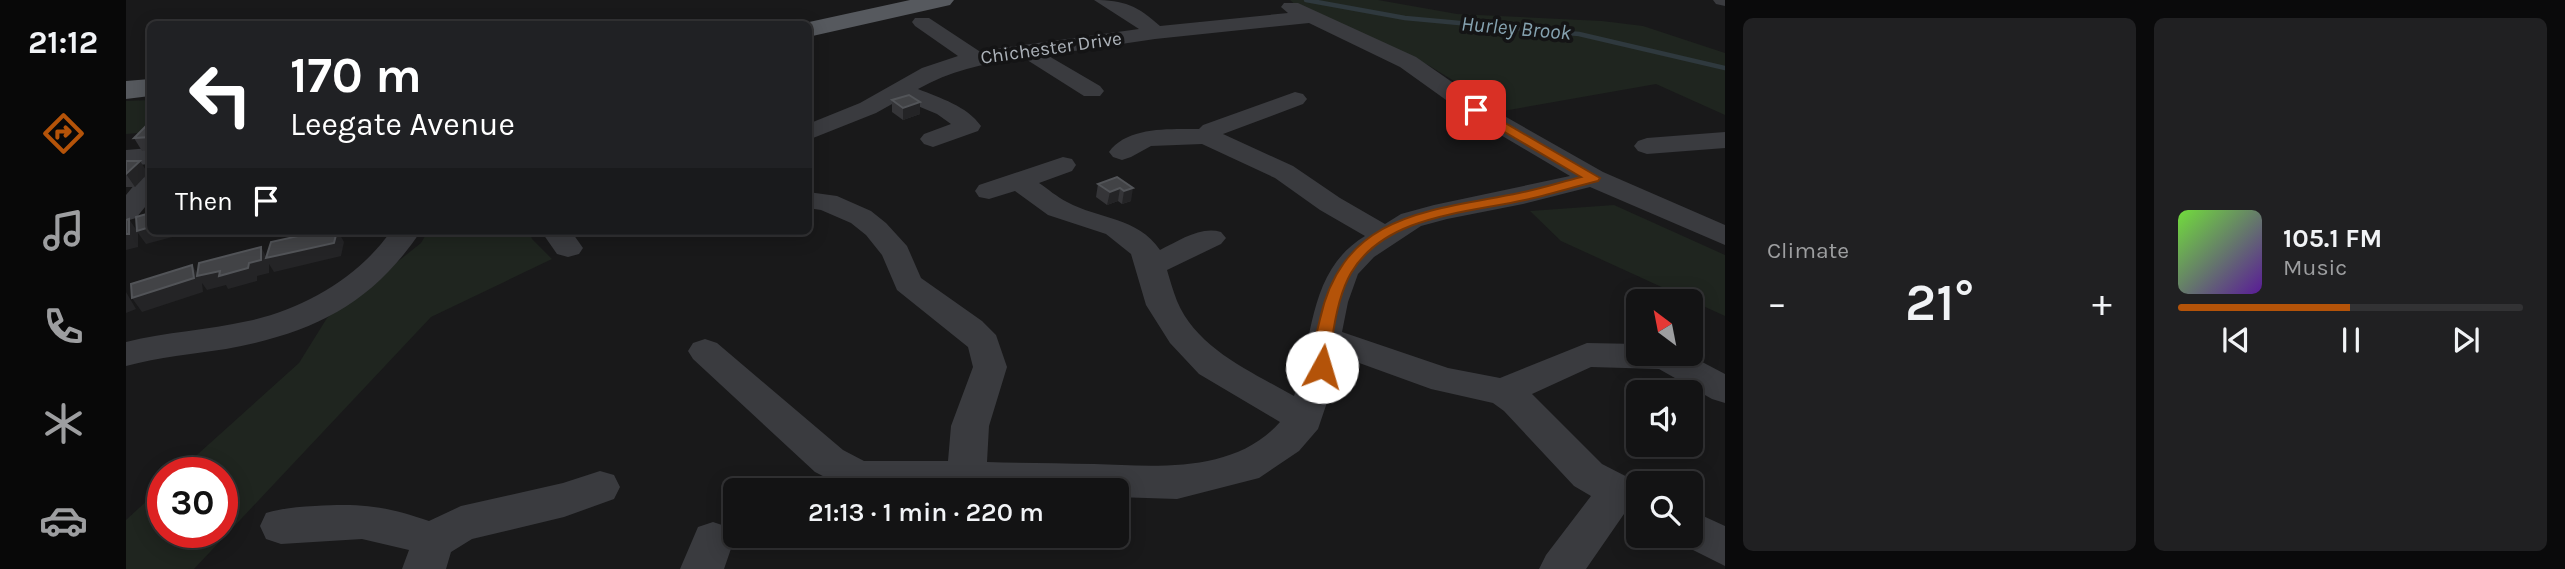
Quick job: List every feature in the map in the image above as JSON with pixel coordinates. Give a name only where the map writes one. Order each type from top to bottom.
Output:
[{"type":"main road","points":[[812,29],[942,0]]},
{"type":"main road","points":[[126,90],[147,88]]},
{"type":"street","points":[[1104,0],[1139,18],[1155,33]]},
{"type":"street","points":[[1281,0],[1408,62],[1486,117],[1593,178],[1725,236]]},
{"type":"street","name":"Chichester Drive","points":[[812,131],[868,108],[929,73],[975,58],[1027,49],[1309,16]]},
{"type":"street","points":[[922,22],[975,58]]},
{"type":"street","points":[[1027,49],[1042,62],[1092,91]]},
{"type":"street","points":[[899,90],[946,109],[969,126],[933,139]]},
{"type":"street","points":[[1206,136],[1212,130],[1294,99]]},
{"type":"street","points":[[1125,148],[1145,140],[1206,136],[1284,172],[1331,204],[1384,234]]},
{"type":"street","points":[[1647,146],[1725,139]]},
{"type":"street","points":[[126,158],[147,156]]},
{"type":"street","points":[[989,191],[1022,183],[1063,165]]},
{"type":"street","points":[[705,351],[829,461],[859,477],[1177,483],[1245,467],[1286,441],[1305,419],[1322,367],[1324,338],[1332,302],[1344,271],[1363,250],[1384,234],[1411,220],[1444,211],[1523,197],[1593,178]]},
{"type":"street","points":[[1022,183],[1058,209],[1116,228],[1145,250],[1162,305],[1182,335],[1211,365],[1305,419]]},
{"type":"street","points":[[126,212],[147,188]]},
{"type":"street","points":[[812,200],[827,202],[861,217],[876,229],[896,253],[908,283],[970,329],[984,343],[990,367],[970,426],[966,477]]},
{"type":"street","points":[[126,354],[175,342],[227,337],[297,318],[354,285],[383,261],[403,235]]},
{"type":"street","points":[[1150,266],[1211,238]]},
{"type":"street","points":[[1324,338],[1444,380],[1503,392],[1517,401],[1588,475],[1626,496]]},
{"type":"street","points":[[1503,392],[1587,355],[1665,357],[1725,390]]},
{"type":"street","points":[[281,526],[362,521],[403,530],[427,557],[461,524],[564,500],[600,487]]},
{"type":"street","points":[[1562,569],[1626,498]]},
{"type":"street","points":[[1703,535],[1725,547]]},
{"type":"shaded area","points":[[1290,0],[1378,0],[1457,14],[1602,21],[1643,26],[1725,53],[1725,115],[1656,84],[1503,111],[1428,65],[1360,33],[1309,17]]},
{"type":"shaded area","points":[[147,100],[147,132],[126,134],[126,101]]},
{"type":"shaded area","points":[[1614,205],[1725,255],[1725,316],[1703,306],[1703,289],[1666,289],[1561,241],[1530,211]]},
{"type":"shaded area","points":[[426,235],[530,235],[552,259],[431,317],[238,522],[238,457],[195,457],[299,363],[327,318],[421,243]]},
{"type":"shaded area","points":[[147,501],[147,548],[214,548],[194,569],[126,569],[126,520]]},
{"type":"building","points":[[909,95],[920,102],[903,108],[892,100]]},
{"type":"building","points":[[147,125],[147,137],[134,138]]},
{"type":"building","points":[[126,161],[140,161],[126,174]]},
{"type":"building","points":[[1117,177],[1133,188],[1124,191],[1120,188],[1110,192],[1098,184]]},
{"type":"building","points":[[147,214],[147,228],[137,231],[136,217]]},
{"type":"building","points":[[129,219],[129,234],[126,234],[126,220]]},
{"type":"building","points":[[303,235],[336,235],[334,243],[266,258],[271,242]]},
{"type":"building","points":[[261,247],[261,260],[249,263],[248,268],[219,276],[220,271],[197,276],[199,263]]},
{"type":"building","points":[[192,265],[194,278],[132,298],[131,284]]},
{"type":"waterway","name":"Hurley Brook","points":[[1306,0],[1405,18],[1579,34],[1725,68]]},
{"type":"route","points":[[1322,367],[1324,338],[1332,302],[1344,271],[1363,250],[1384,234],[1411,220],[1444,211],[1523,197],[1593,178],[1476,110]]}]
